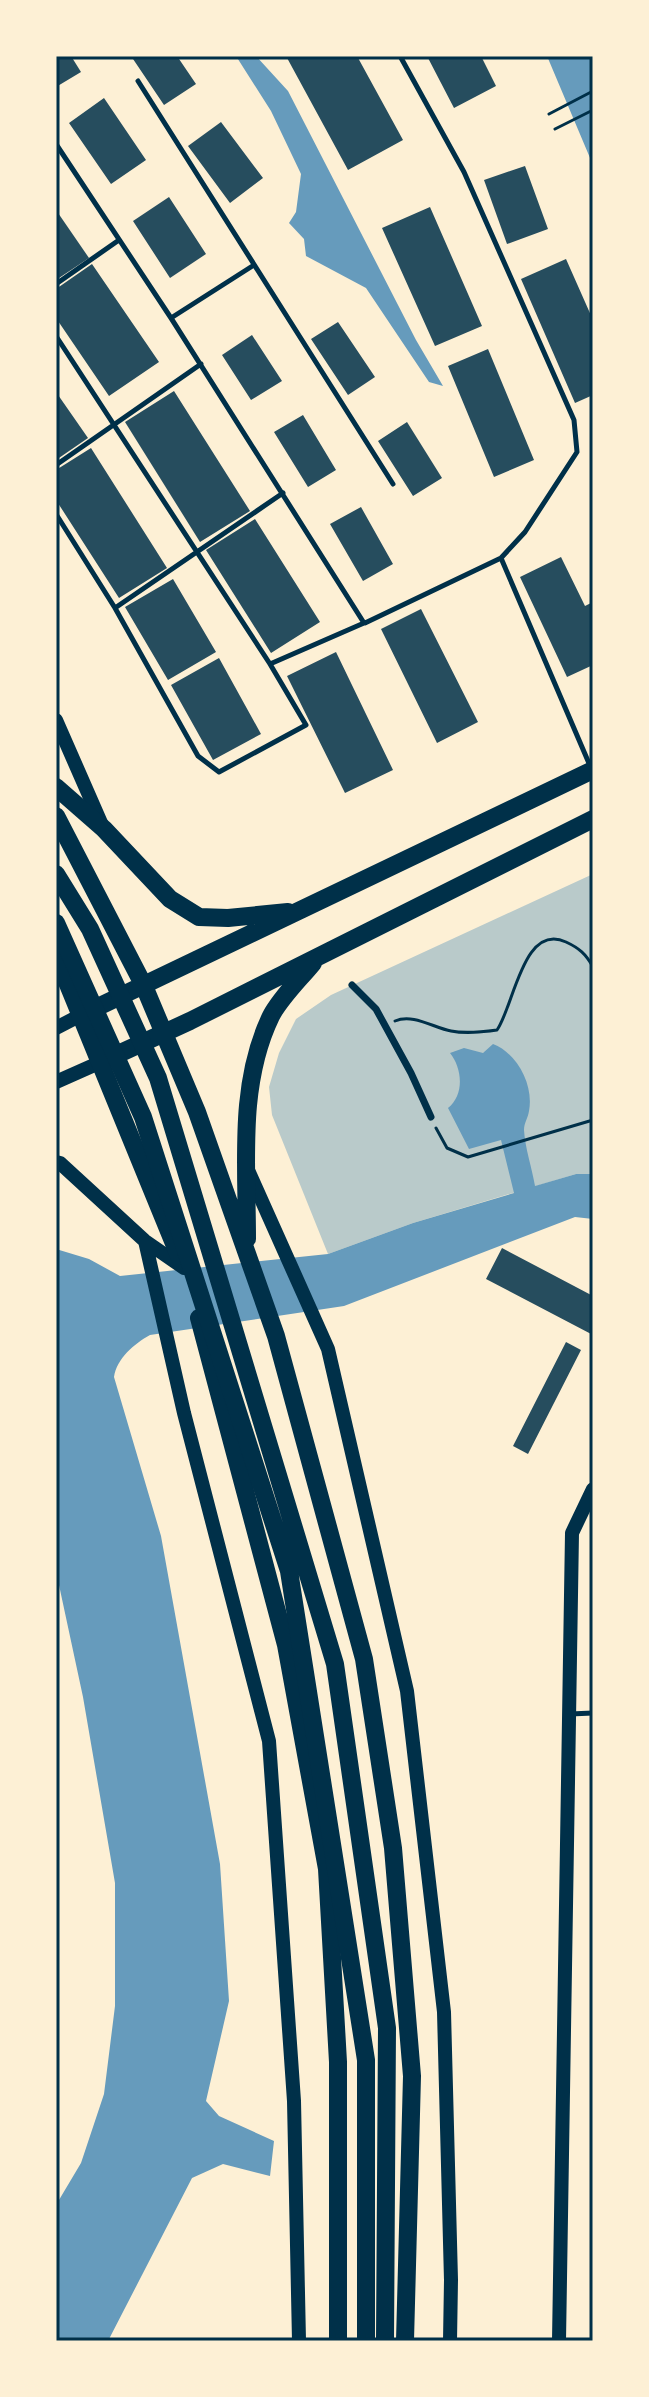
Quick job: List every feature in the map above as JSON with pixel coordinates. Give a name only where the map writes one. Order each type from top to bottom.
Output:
[{"type":"main road","points":[[81,1015],[593,770]]},
{"type":"main road","points":[[56,787],[104,829],[170,899],[199,917],[228,918],[303,911]]},
{"type":"main road","points":[[56,816],[144,986],[197,1112],[276,1336],[364,1659],[393,1848],[412,2076],[405,2341]]},
{"type":"main road","points":[[101,1062],[190,1021],[593,819]]},
{"type":"main road","points":[[56,874],[90,929],[158,1078],[335,1664],[387,2028],[385,2341]]},
{"type":"main road","points":[[56,923],[143,1117],[289,1571],[366,2060],[366,2341]]},
{"type":"main road","points":[[56,955],[184,1268],[286,1645],[327,1869],[338,2062],[338,2341]]},
{"type":"main road","points":[[247,1254],[251,1069],[272,1013],[319,956]]},
{"type":"street","points":[[56,720],[104,829]]},
{"type":"street","points":[[352,985],[376,1009],[431,1117]]},
{"type":"street","points":[[56,1028],[81,1015]]},
{"type":"street","points":[[56,1082],[101,1062]]},
{"type":"street","points":[[56,1162],[145,1241],[184,1268]]},
{"type":"street","points":[[247,1167],[328,1349],[407,1691],[444,2012],[450,2341]]},
{"type":"street","points":[[145,1241],[184,1413],[269,1741],[294,2101],[299,2341]]},
{"type":"street","points":[[559,2341],[572,1533],[593,1489]]},
{"type":"lane","points":[[270,664],[501,558],[525,532],[577,452],[574,420],[464,172],[400,56]]},
{"type":"lane","points":[[138,81],[393,484]]},
{"type":"lane","points":[[56,144],[201,364],[364,623]]},
{"type":"lane","points":[[56,284],[119,240]]},
{"type":"lane","points":[[171,318],[254,265]]},
{"type":"lane","points":[[56,336],[270,664],[306,725],[219,772],[198,756],[115,608],[56,514]]},
{"type":"lane","points":[[56,465],[201,364]]},
{"type":"lane","points":[[115,608],[283,493]]},
{"type":"lane","points":[[501,558],[593,770]]},
{"type":"lane","points":[[569,1714],[593,1713]]},
{"type":"path","points":[[549,114],[593,91]]},
{"type":"path","points":[[557,128],[593,110]]},
{"type":"path","points":[[390,1035],[392,1023],[400,1018],[454,1032],[497,1030],[506,1017],[518,978],[533,946],[546,940],[561,940],[585,953],[593,967]]},
{"type":"path","points":[[431,1117],[447,1148],[468,1157],[593,1120]]},
{"type":"shaded area","points":[[593,874],[593,1175],[576,1174],[413,1223],[328,1254],[272,1115],[269,1087],[279,1053],[296,1019],[331,995]]},
{"type":"water","points":[[236,56],[256,56],[288,91],[416,340],[443,386],[429,382],[366,288],[306,256],[304,239],[289,223],[296,212],[301,174],[271,111]]},
{"type":"water","points":[[547,56],[593,56],[593,165]]},
{"type":"water","points":[[493,1044],[516,1062],[529,1091],[524,1130],[535,1186],[576,1174],[593,1174],[593,1219],[575,1217],[344,1306],[150,1335],[127,1352],[116,1370],[114,1377],[161,1536],[220,1864],[229,2001],[206,2101],[219,2116],[274,2141],[270,2176],[223,2164],[192,2178],[108,2341],[56,2341],[56,2205],[81,2163],[104,2094],[115,2006],[115,1883],[83,1697],[56,1571],[56,1249],[89,1259],[120,1276],[328,1254],[413,1223],[514,1193],[501,1140],[469,1149],[448,1108],[457,1096],[460,1081],[450,1053],[464,1048],[483,1053]]},
{"type":"building","points":[[56,56],[71,56],[81,72],[56,87]]},
{"type":"building","points":[[131,56],[177,56],[196,84],[164,105]]},
{"type":"building","points":[[286,56],[357,56],[403,140],[348,170]]},
{"type":"building","points":[[427,56],[481,56],[496,86],[454,108]]},
{"type":"building","points":[[104,98],[146,160],[111,184],[69,123]]},
{"type":"building","points":[[221,122],[263,178],[230,203],[188,146]]},
{"type":"building","points":[[525,166],[548,229],[507,244],[484,180]]},
{"type":"building","points":[[169,197],[206,254],[170,278],[133,221]]},
{"type":"building","points":[[430,207],[482,326],[435,346],[382,228]]},
{"type":"building","points":[[56,210],[89,258],[56,280]]},
{"type":"building","points":[[566,259],[593,320],[593,395],[575,403],[521,279]]},
{"type":"building","points":[[92,264],[159,362],[109,396],[56,318],[56,289]]},
{"type":"building","points":[[338,322],[375,377],[348,395],[311,339]]},
{"type":"building","points":[[252,335],[282,381],[251,400],[222,355]]},
{"type":"building","points":[[488,349],[534,460],[494,477],[448,366]]},
{"type":"building","points":[[174,391],[250,511],[200,542],[125,422]]},
{"type":"building","points":[[56,392],[88,438],[56,460]]},
{"type":"building","points":[[303,415],[336,470],[308,487],[274,432]]},
{"type":"building","points":[[407,422],[442,478],[413,496],[378,441]]},
{"type":"building","points":[[91,448],[167,568],[119,598],[56,500],[56,470]]},
{"type":"building","points":[[361,507],[393,564],[363,581],[330,524]]},
{"type":"building","points":[[255,519],[320,622],[271,653],[206,550]]},
{"type":"building","points":[[561,557],[585,606],[593,602],[593,665],[567,677],[520,577]]},
{"type":"building","points":[[173,579],[216,652],[168,680],[125,607]]},
{"type":"building","points":[[421,609],[478,722],[437,743],[381,629]]},
{"type":"building","points":[[336,652],[393,770],[345,793],[287,676]]},
{"type":"building","points":[[219,658],[261,734],[213,760],[171,685]]},
{"type":"building","points":[[502,1248],[593,1296],[593,1335],[486,1279]]},
{"type":"building","points":[[566,1342],[581,1350],[528,1454],[513,1446]]}]
